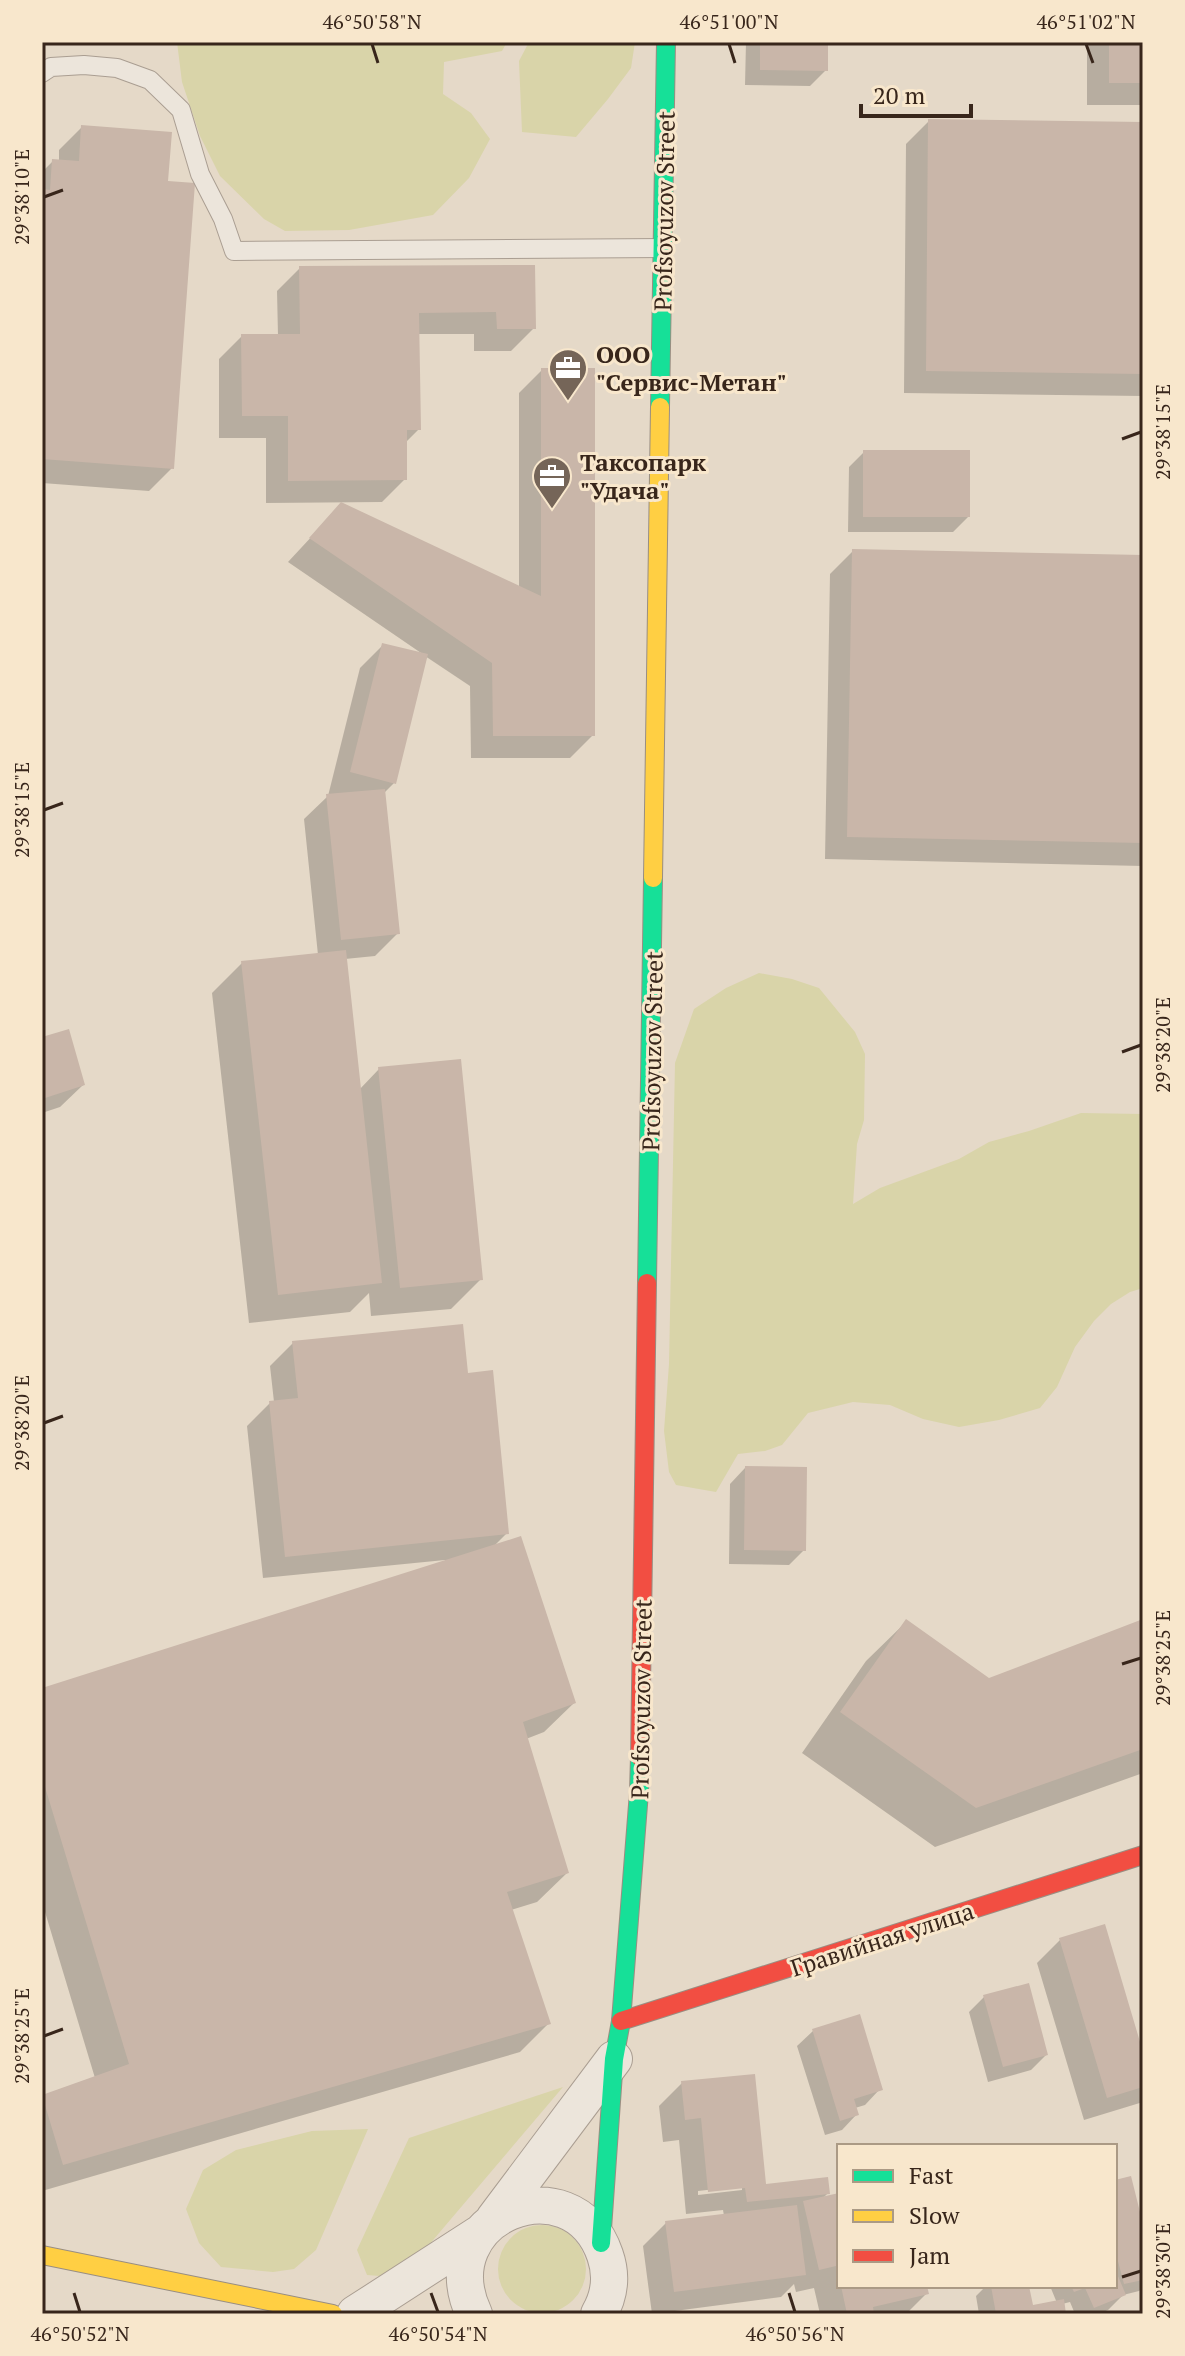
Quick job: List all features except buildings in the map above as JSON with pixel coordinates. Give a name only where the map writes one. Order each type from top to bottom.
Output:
[{"type":"street","name":"Profsoyuzov Street","points":[[601,2243],[640,1777],[666,42]]},
{"type":"street","name":"Гравийная улица","points":[[621,2021],[1143,1855]]},
{"type":"street","name":"Profsoyuzov Street","points":[[486,2226],[614,2059]]},
{"type":"street","points":[[355,2314],[512,2209],[532,2205],[552,2207],[572,2214],[601,2243],[608,2263],[607,2310]]},
{"type":"street","points":[[474,2314],[466,2293],[464,2272],[469,2252],[486,2226]]},
{"type":"street","points":[[42,2255],[333,2314]]},
{"type":"lane","points":[[42,73],[51,67],[84,65],[117,68],[150,80],[181,110],[200,174],[223,219],[234,251],[664,248]]},
{"type":"shaded area","points":[[177,42],[507,42],[502,51],[444,62],[443,94],[471,113],[490,139],[469,178],[433,215],[349,230],[285,231],[264,219],[220,176],[200,136],[182,82]]},
{"type":"shaded area","points":[[529,42],[635,42],[631,68],[576,137],[522,132],[519,61]]},
{"type":"shaded area","points":[[759,973],[819,988],[855,1032],[865,1054],[864,1120],[857,1144],[853,1204],[880,1188],[959,1159],[989,1142],[1081,1113],[1143,1114],[1143,1288],[1111,1304],[1094,1321],[1075,1347],[1057,1387],[1040,1408],[959,1427],[923,1419],[890,1405],[853,1402],[808,1413],[782,1445],[765,1451],[738,1454],[716,1492],[676,1485],[669,1472],[664,1431],[669,1364],[675,1063],[694,1009],[726,988]]},
{"type":"shaded area","points":[[563,2087],[417,2259],[392,2277],[367,2275],[357,2250],[409,2138]]},
{"type":"shaded area","points":[[368,2129],[316,2250],[294,2269],[273,2272],[221,2267],[199,2243],[186,2209],[203,2170],[236,2150],[312,2131]]},
{"type":"shaded area","points":[[542,2225],[559,2229],[573,2238],[582,2252],[586,2269],[582,2286],[573,2300],[559,2309],[542,2313],[525,2309],[511,2300],[502,2286],[498,2269],[502,2252],[511,2238],[525,2229]]},
{"type":"traffic: fast","points":[[660,407],[666,42]]},
{"type":"traffic: fast","points":[[647,1283],[653,878]]},
{"type":"traffic: fast","points":[[601,2243],[640,1757]]},
{"type":"traffic: slow","points":[[653,878],[660,407]]},
{"type":"traffic: slow","points":[[42,2255],[333,2314]]},
{"type":"traffic: jam","points":[[640,1757],[647,1283]]},
{"type":"traffic: jam","points":[[621,2021],[1143,1855]]},
{"type":"place","name":"ООО \"Сервис-Метан\"","points":[[568,402]]},
{"type":"place","name":"Таксопарк \"Удача\"","points":[[552,510]]}]
